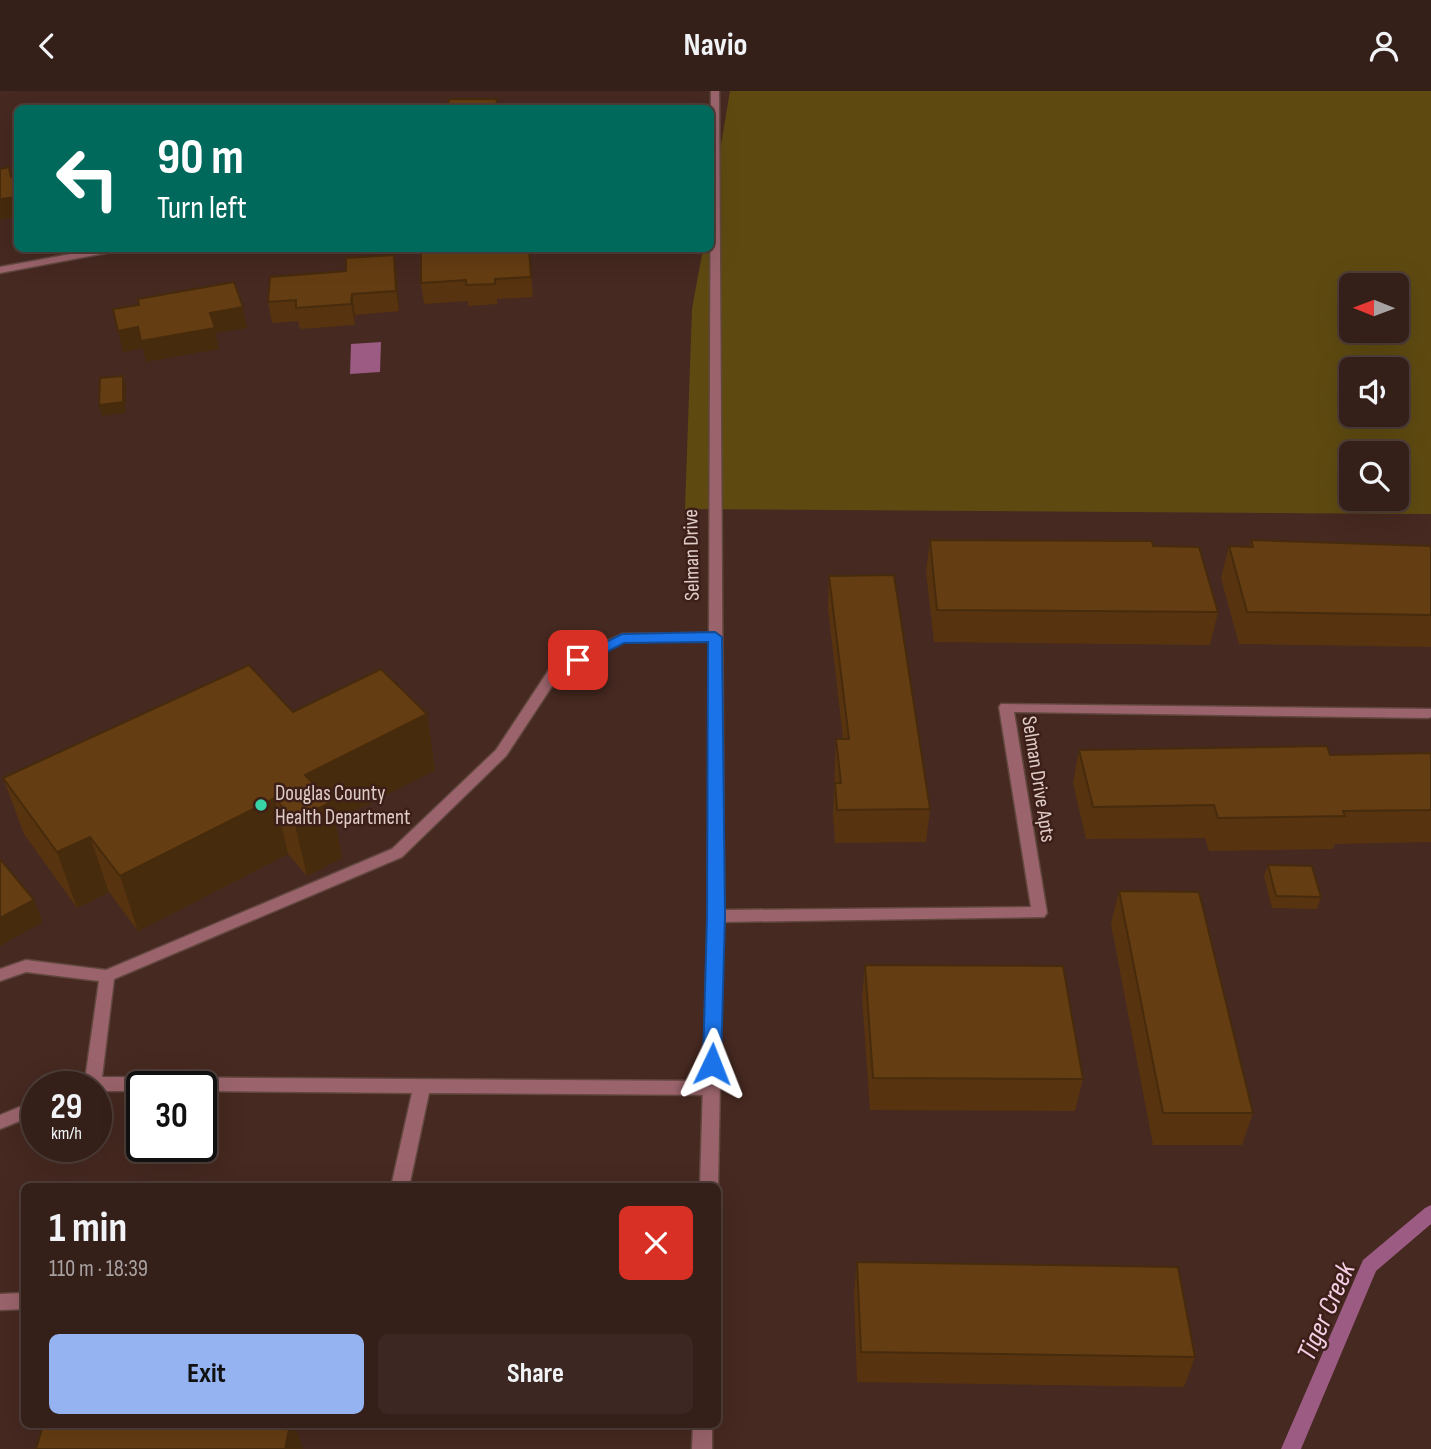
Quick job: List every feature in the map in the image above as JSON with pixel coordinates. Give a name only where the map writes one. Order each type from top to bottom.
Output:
[{"type":"street","name":"Selman Drive","points":[[714,126],[715,91]]},
{"type":"street","points":[[0,271],[96,252]]},
{"type":"street","name":"Selman Drive","points":[[709,1183],[716,916],[712,252]]},
{"type":"street","points":[[0,975],[26,966],[107,976],[397,853],[500,753],[555,671],[622,638],[715,637]]},
{"type":"street","name":"Selman Drive Apts","points":[[716,916],[1039,913],[1006,707],[1428,713]]},
{"type":"street","points":[[92,1071],[107,976]]},
{"type":"street","points":[[112,1085],[711,1088]]},
{"type":"street","points":[[401,1183],[422,1086]]},
{"type":"street","points":[[0,1122],[21,1113]]},
{"type":"street","points":[[0,1302],[21,1301]]},
{"type":"street","points":[[702,1449],[703,1428]]},
{"type":"shaded area","points":[[730,91],[1431,91],[1431,514],[685,509],[692,309],[702,252],[714,252],[714,186]]},
{"type":"shaded area","points":[[381,342],[380,372],[350,374],[351,344]]},
{"type":"building","points":[[449,99],[497,99],[496,105],[448,105]]},
{"type":"building","points":[[9,167],[11,177],[14,177],[14,197],[0,199],[0,169]]},
{"type":"building","points":[[529,252],[531,277],[495,279],[495,284],[466,285],[466,280],[421,283],[421,253]]},
{"type":"building","points":[[394,255],[396,291],[352,294],[351,304],[296,308],[296,300],[268,302],[270,277],[346,271],[346,258]]},
{"type":"building","points":[[234,282],[243,307],[210,313],[215,328],[141,341],[138,327],[118,331],[113,309],[139,305],[138,299]]},
{"type":"building","points":[[123,376],[123,402],[99,405],[100,378]]},
{"type":"building","points":[[930,540],[1152,541],[1153,546],[1199,547],[1218,612],[937,610]]},
{"type":"building","points":[[1251,540],[1431,546],[1431,615],[1247,612],[1229,546],[1253,547]]},
{"type":"building","points":[[894,575],[930,809],[837,810],[835,783],[841,783],[836,739],[849,739],[829,576]]},
{"type":"building","points":[[249,665],[293,712],[381,669],[427,714],[305,775],[331,802],[294,821],[275,798],[120,876],[90,837],[57,852],[3,778]]},
{"type":"building","points":[[1327,746],[1330,755],[1431,753],[1431,810],[1343,811],[1345,816],[1218,818],[1214,805],[1093,807],[1079,750]]},
{"type":"building","points":[[0,859],[34,900],[0,918]]},
{"type":"building","points":[[1268,865],[1312,866],[1321,897],[1276,896]]},
{"type":"building","points":[[1119,891],[1199,892],[1253,1113],[1163,1113]]},
{"type":"building","points":[[865,965],[1063,966],[1083,1079],[873,1078]]},
{"type":"building","points":[[857,1262],[1178,1267],[1195,1357],[861,1352]]},
{"type":"building","points":[[42,1428],[289,1428],[285,1449],[36,1449]]},
{"type":"waterway","name":"Tiger Creek","points":[[1291,1449],[1369,1266],[1431,1213]]},
{"type":"place","name":"Douglas County Health Department","points":[[261,805]]},
{"type":"route","points":[[578,660],[622,638],[715,637],[716,916],[712,1064]]}]
